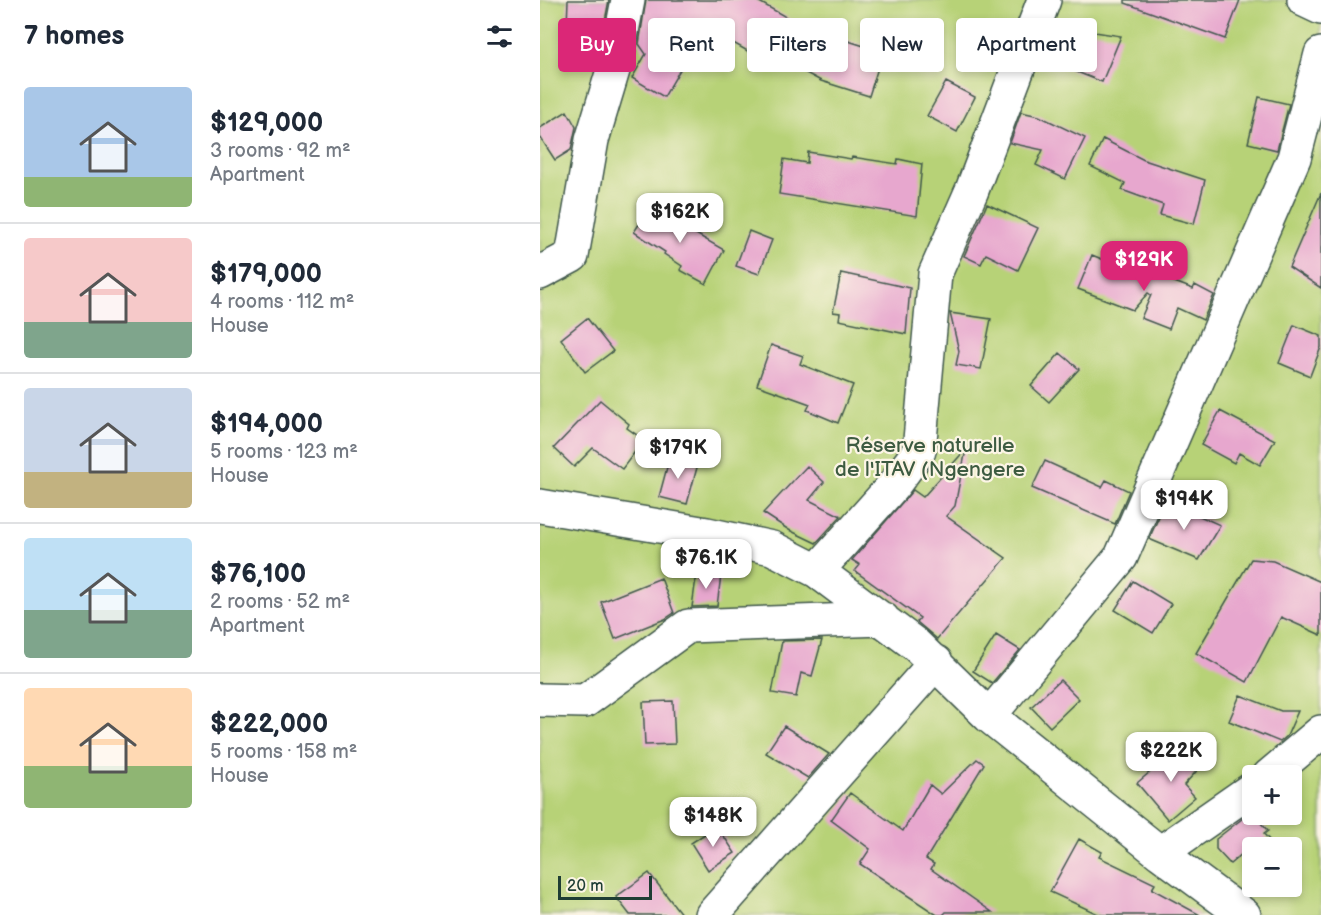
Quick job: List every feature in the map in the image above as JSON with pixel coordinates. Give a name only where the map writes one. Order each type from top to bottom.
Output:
[{"type":"street","points":[[540,273],[572,256],[592,140],[617,57],[628,0]]},
{"type":"street","points":[[817,571],[893,486],[919,451],[935,274],[972,190],[1044,0]]},
{"type":"street","points":[[1304,0],[1321,8]]},
{"type":"street","points":[[989,716],[1121,557],[1294,158],[1321,54]]},
{"type":"street","points":[[540,506],[707,534],[772,548],[817,571],[883,619],[936,662],[989,716],[1160,853],[1244,915]]},
{"type":"street","points":[[540,700],[585,701],[688,626],[883,619]]},
{"type":"street","points":[[712,915],[936,662]]},
{"type":"street","points":[[1282,765],[1321,732]]},
{"type":"street","points":[[1160,853],[1242,796]]},
{"type":"green space","name":"Réserve naturelle de l'ITAV (Ngengere","points":[[540,0],[1321,0],[1321,915],[540,915]]},
{"type":"building","points":[[568,0],[609,0],[606,18],[567,18]]},
{"type":"building","points":[[646,0],[756,0],[788,18],[747,18],[747,51],[735,44],[735,18],[648,18],[648,72],[679,72],[664,97],[632,78],[646,54],[639,44]]},
{"type":"building","points":[[1125,0],[1240,0],[1225,39],[1125,3]]},
{"type":"building","points":[[1097,32],[1121,36],[1102,82],[1077,72],[1097,72]]},
{"type":"building","points":[[848,41],[860,45],[860,72],[877,72],[869,96],[821,81],[804,72],[848,72]]},
{"type":"building","points":[[946,82],[975,97],[957,132],[927,116]]},
{"type":"building","points":[[1259,97],[1289,104],[1277,150],[1248,143]]},
{"type":"building","points":[[567,111],[576,127],[571,150],[555,160],[540,137],[540,128]]},
{"type":"building","points":[[1021,112],[1039,116],[1085,138],[1065,179],[1036,165],[1043,150],[1010,143]]},
{"type":"building","points":[[1103,139],[1144,160],[1205,180],[1194,224],[1160,215],[1163,205],[1122,190],[1125,183],[1090,166]]},
{"type":"building","points":[[808,152],[897,164],[898,159],[922,164],[917,216],[779,194],[784,159],[807,163]]},
{"type":"building","points":[[1321,193],[1321,288],[1289,267]]},
{"type":"building","points":[[652,204],[677,220],[675,222],[724,250],[706,284],[680,270],[682,266],[634,232]]},
{"type":"building","points":[[987,204],[1038,228],[1018,270],[986,254],[981,264],[964,256]]},
{"type":"building","points":[[749,231],[772,240],[759,274],[736,266]]},
{"type":"building","points":[[1092,255],[1133,272],[1135,267],[1193,289],[1195,285],[1214,295],[1203,320],[1177,308],[1169,329],[1141,318],[1151,295],[1148,293],[1133,310],[1078,289]]},
{"type":"building","points":[[841,273],[910,288],[906,334],[839,320],[840,313],[833,312]]},
{"type":"building","points":[[950,313],[991,319],[981,369],[956,365],[959,351]]},
{"type":"building","points":[[587,318],[613,351],[585,372],[561,339]]},
{"type":"building","points":[[1294,325],[1321,336],[1321,347],[1310,376],[1279,363]]},
{"type":"building","points":[[771,345],[803,356],[800,364],[853,385],[838,423],[807,410],[810,404],[757,385]]},
{"type":"building","points":[[1060,353],[1079,369],[1049,402],[1031,386]]},
{"type":"building","points":[[600,400],[629,424],[627,428],[644,440],[622,469],[593,448],[574,467],[554,448]]},
{"type":"building","points":[[1220,411],[1275,440],[1260,465],[1239,453],[1234,463],[1201,445]]},
{"type":"building","points":[[966,449],[955,506],[946,516],[1006,558],[937,639],[917,622],[920,618],[855,571],[860,565],[852,560],[913,490],[923,497]]},
{"type":"building","points":[[670,456],[698,464],[687,504],[659,497]]},
{"type":"building","points":[[1045,461],[1102,487],[1106,480],[1129,491],[1115,524],[1032,488]]},
{"type":"building","points":[[807,466],[824,482],[809,500],[841,516],[816,543],[789,530],[763,513]]},
{"type":"building","points":[[1166,501],[1220,525],[1199,560],[1149,539]]},
{"type":"building","points":[[1251,559],[1273,561],[1321,582],[1321,635],[1281,617],[1247,682],[1196,653]]},
{"type":"building","points":[[697,571],[721,575],[717,606],[692,607]]},
{"type":"building","points":[[661,578],[674,613],[665,619],[615,639],[601,602]]},
{"type":"building","points":[[1133,581],[1171,604],[1153,633],[1115,610]]},
{"type":"building","points":[[996,635],[1020,650],[992,683],[973,671]]},
{"type":"building","points":[[822,640],[812,676],[801,673],[796,697],[772,693],[782,641]]},
{"type":"building","points":[[1060,680],[1079,699],[1050,727],[1031,707]]},
{"type":"building","points":[[1240,695],[1281,711],[1298,711],[1287,736],[1280,742],[1229,721]]},
{"type":"building","points":[[673,701],[675,744],[645,745],[643,702]]},
{"type":"building","points":[[784,726],[829,754],[808,778],[766,753]]},
{"type":"building","points":[[1183,746],[1203,764],[1184,785],[1195,797],[1168,820],[1137,783],[1163,761],[1166,764]]},
{"type":"building","points":[[977,759],[984,764],[926,859],[934,864],[931,869],[992,912],[946,912],[943,915],[937,915],[860,864],[870,849],[831,820],[850,793],[903,831],[930,785],[941,794]]},
{"type":"building","points":[[1242,819],[1242,825],[1263,825],[1268,831],[1264,834],[1267,837],[1242,837],[1242,854],[1230,864],[1216,849],[1216,839]]},
{"type":"building","points":[[717,826],[735,853],[708,870],[691,843]]},
{"type":"building","points":[[1079,839],[1102,852],[1099,857],[1155,884],[1152,889],[1200,915],[1100,915],[1050,892]]},
{"type":"building","points":[[649,873],[682,915],[630,915],[616,897]]}]
